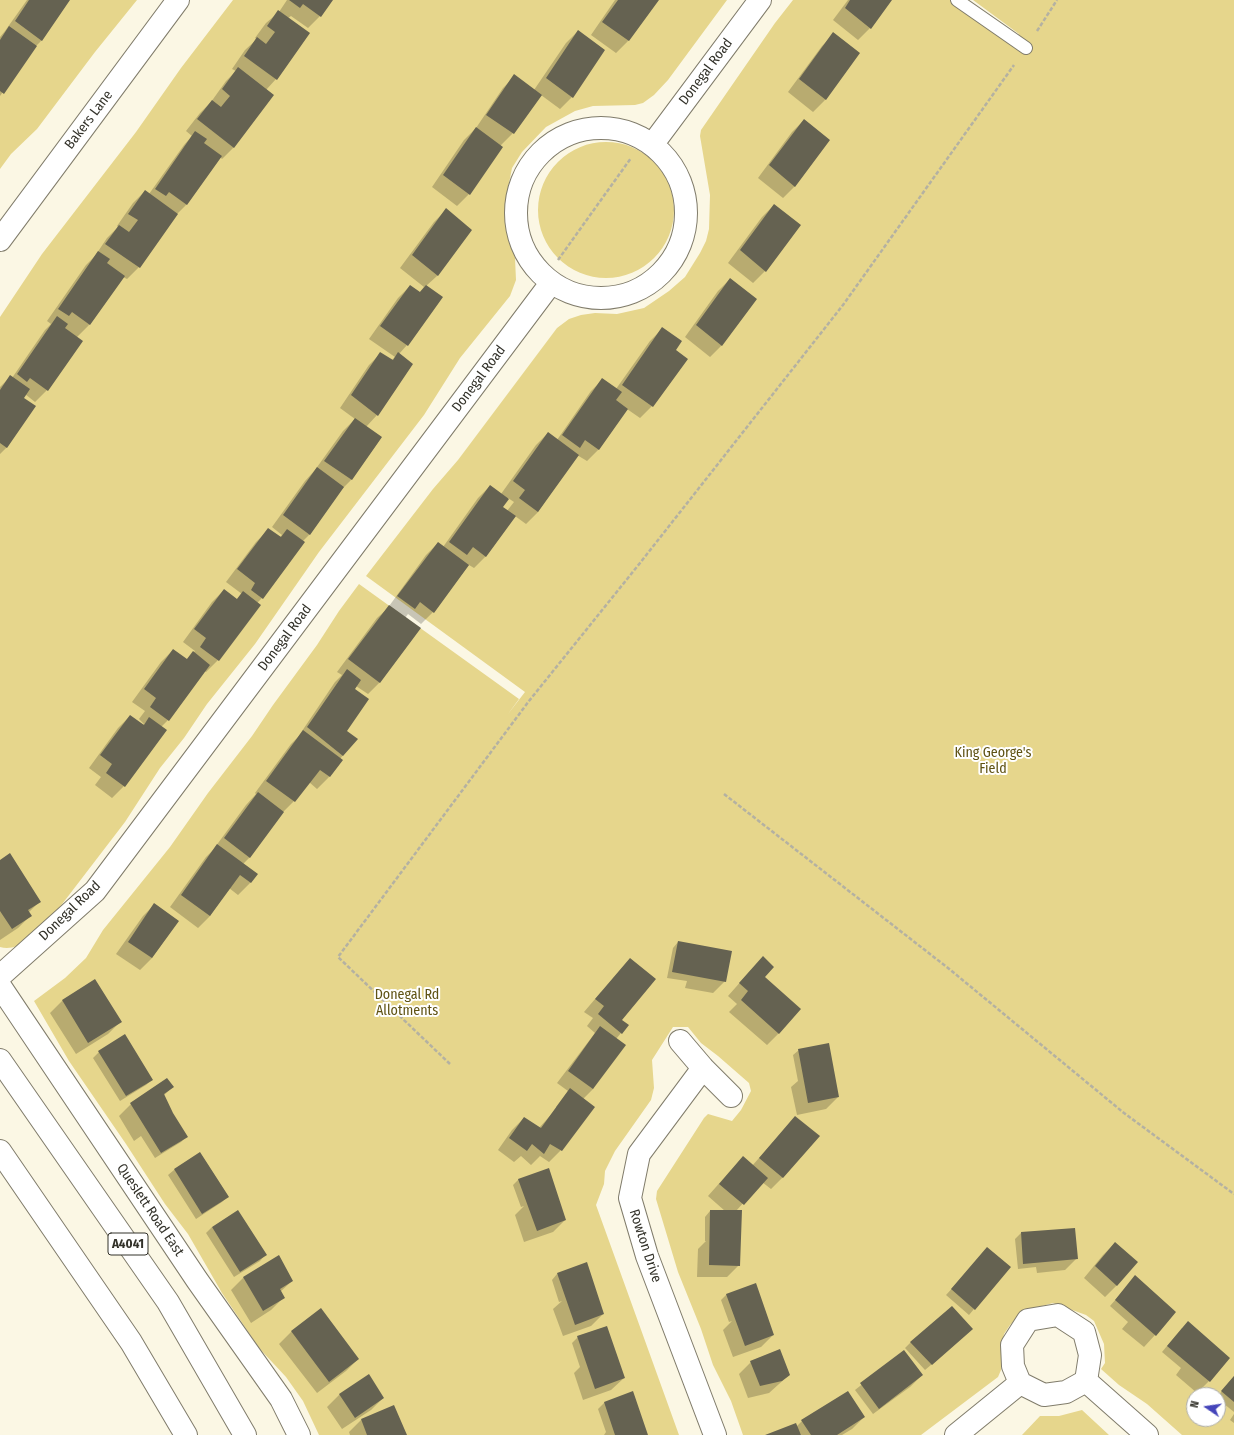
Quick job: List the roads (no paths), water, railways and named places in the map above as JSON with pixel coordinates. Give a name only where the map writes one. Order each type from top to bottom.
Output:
[{"type":"main road","name":"Bakers Lane","points":[[0,240],[178,0]]},
{"type":"main road","name":"Donegal Road","points":[[649,142],[760,0]]},
{"type":"main road","points":[[592,128],[624,131],[649,142],[676,172],[685,198],[686,220],[679,249],[661,275],[640,290],[611,298],[587,298],[563,290],[548,280],[525,253],[516,215],[520,187],[534,161],[547,147],[570,134],[592,128]]},
{"type":"main road","name":"Donegal Road","points":[[0,976],[95,891],[548,280]]},
{"type":"main road","name":"Queslett Road East","points":[[0,986],[197,1280],[281,1399],[299,1435]]},
{"type":"main road","points":[[680,1041],[703,1068],[731,1096]]},
{"type":"main road","name":"A4041","points":[[0,1060],[168,1302],[245,1435]]},
{"type":"main road","name":"Rowton Drive","points":[[703,1068],[639,1154],[630,1198],[647,1256],[715,1435]]},
{"type":"main road","points":[[0,1151],[131,1342],[186,1435]]},
{"type":"main road","points":[[1058,1316],[1084,1332],[1090,1354],[1086,1381],[1066,1392],[1044,1395],[1020,1383],[1013,1366],[1012,1345],[1028,1320],[1058,1316]]},
{"type":"main road","points":[[1086,1381],[1148,1435]]},
{"type":"main road","points":[[956,1435],[1020,1383]]},
{"type":"lane","points":[[957,0],[1026,48]]},
{"type":"park label","name":"King George's Field","points":[[993,762]]},
{"type":"park label","name":"Donegal Rd Allotments","points":[[407,1004]]}]
